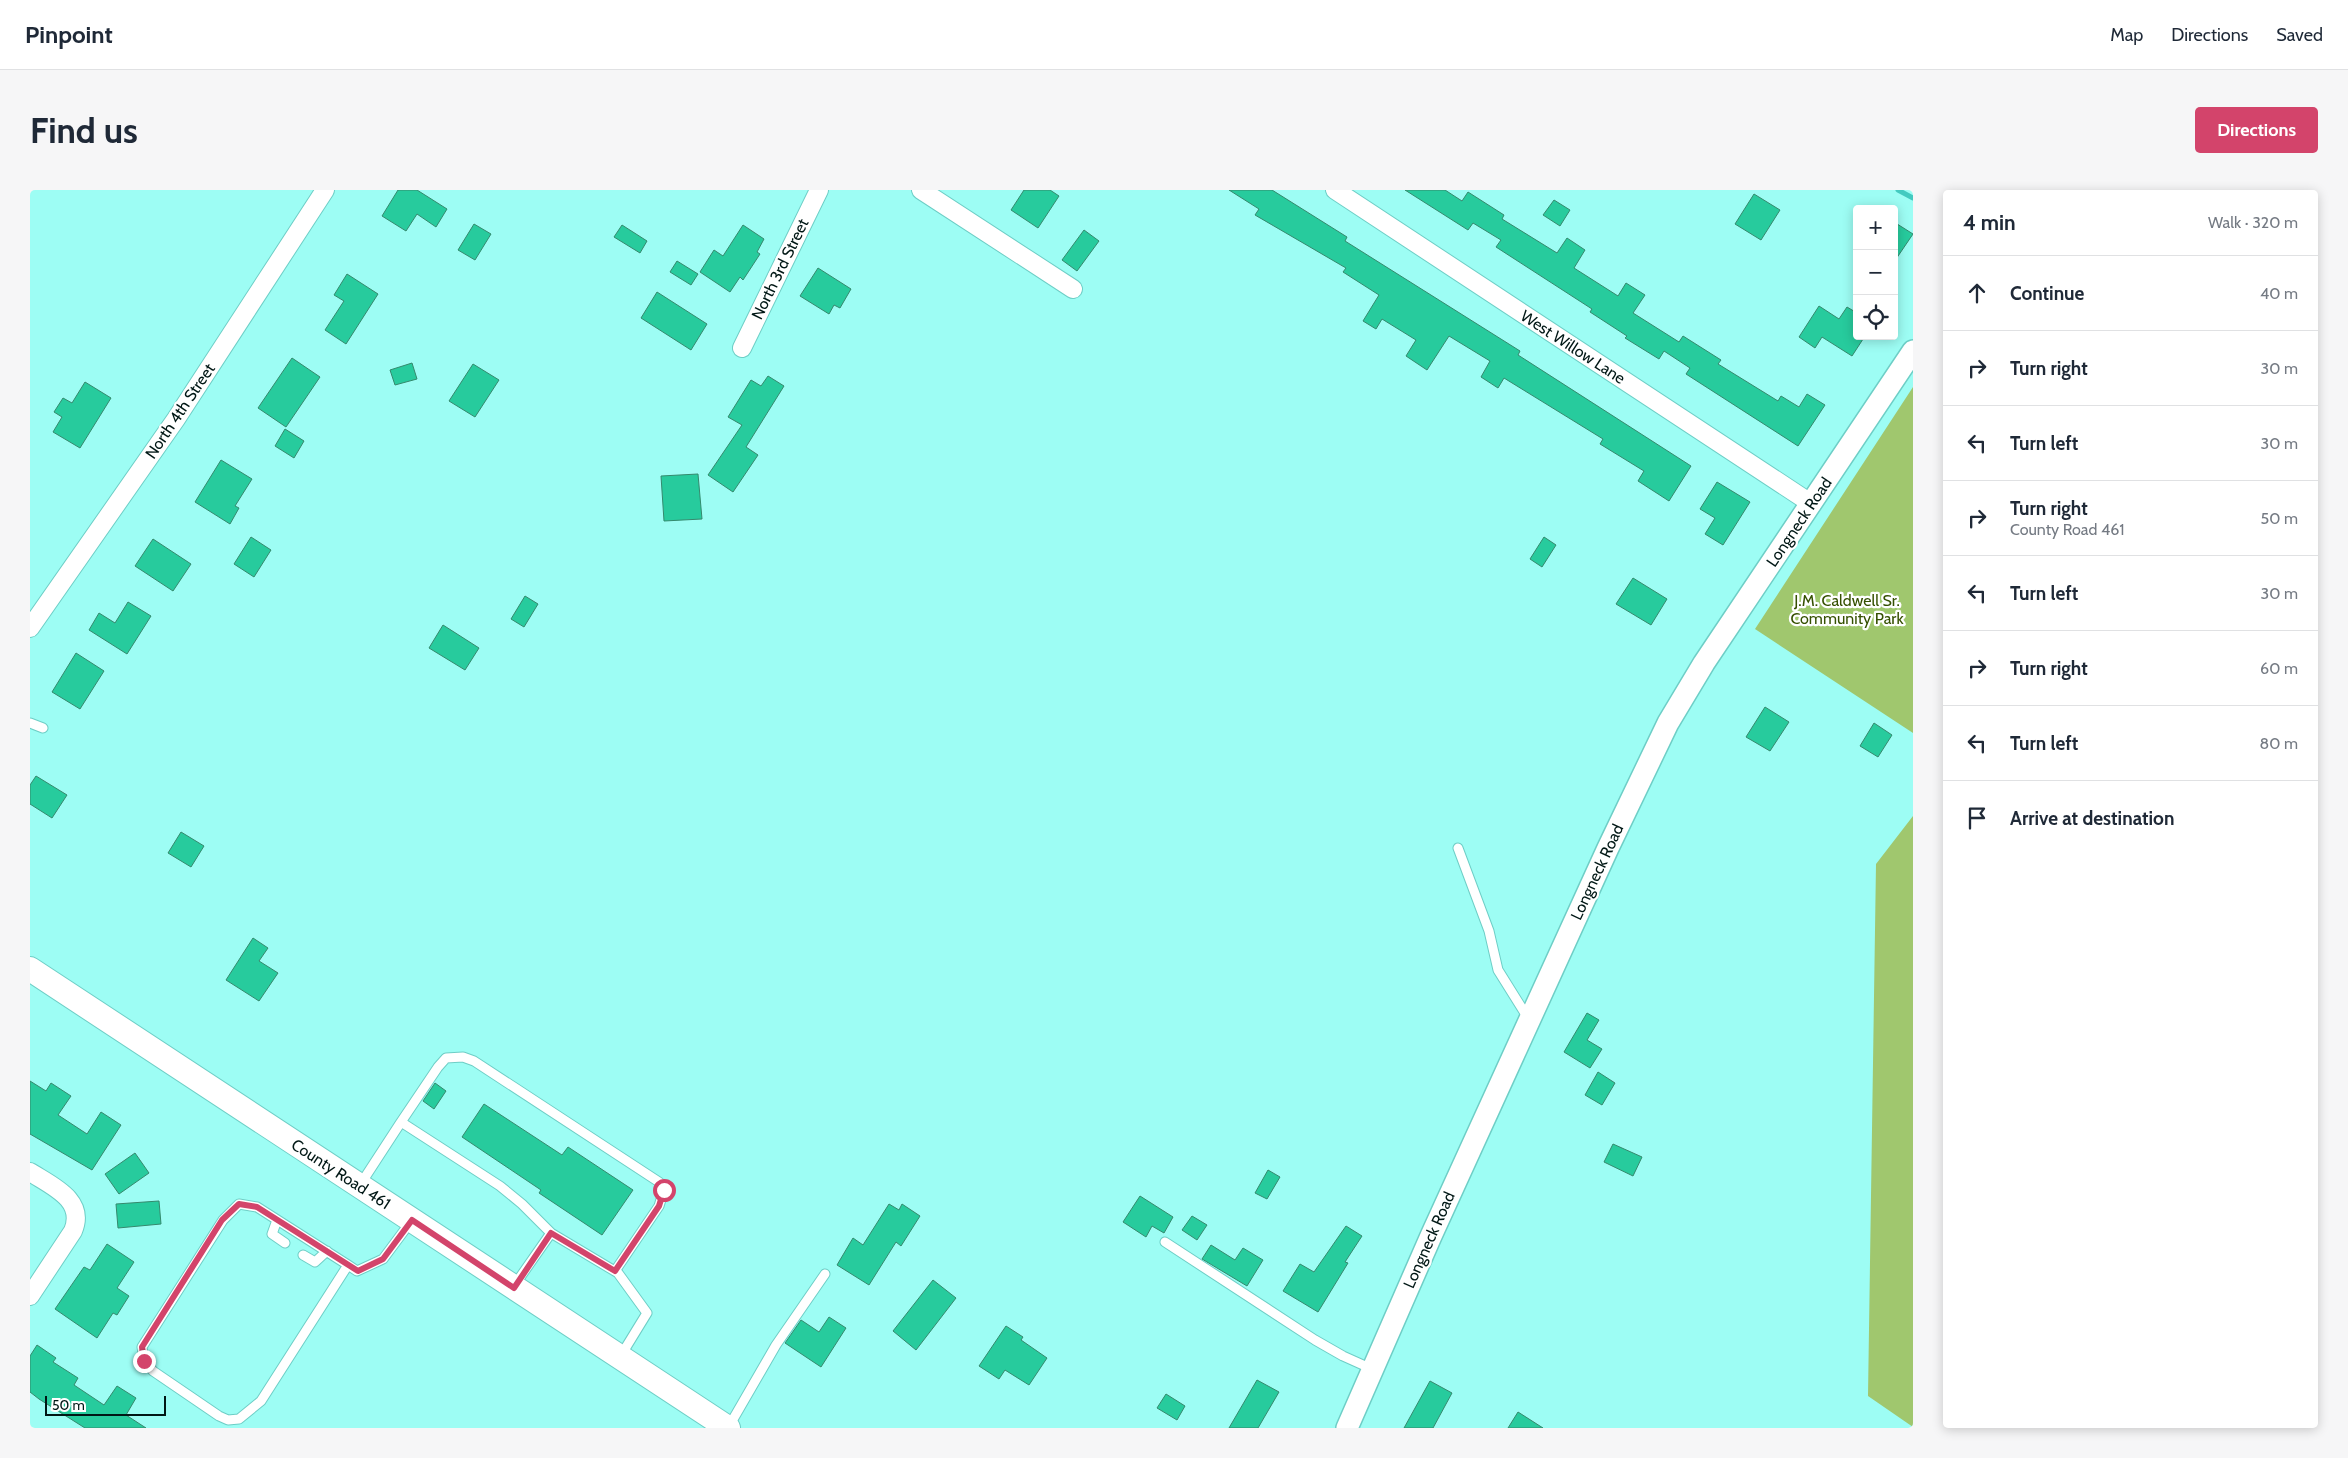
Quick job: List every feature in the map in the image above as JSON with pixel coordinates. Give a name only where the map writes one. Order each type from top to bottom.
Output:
[{"type":"main road","name":"County Road 461","points":[[30,969],[728,1428]]},
{"type":"street","name":"North 4th Street","points":[[30,628],[176,419],[325,190]]},
{"type":"street","name":"North 3rd Street","points":[[742,348],[819,190]]},
{"type":"street","points":[[921,190],[1073,289]]},
{"type":"street","name":"West Willow Lane","points":[[1335,190],[1812,504]]},
{"type":"street","name":"Longneck Road","points":[[1347,1428],[1529,1021],[1632,798],[1677,708],[1704,663],[1913,351]]},
{"type":"street","points":[[30,1172],[68,1197],[77,1212],[77,1222],[74,1231],[30,1296]]},
{"type":"lane","points":[[30,723],[43,728]]},
{"type":"lane","points":[[1458,848],[1488,931],[1498,970],[1529,1021]]},
{"type":"lane","points":[[360,1186],[438,1067],[446,1058],[463,1057],[474,1061],[659,1182],[664,1190],[659,1206],[615,1271]]},
{"type":"lane","points":[[401,1122],[500,1186],[522,1204],[551,1233],[615,1271],[647,1313],[620,1357]]},
{"type":"lane","points":[[348,1265],[261,1401],[239,1419],[228,1420],[219,1416],[153,1372],[144,1361],[142,1347],[222,1220],[239,1204],[257,1207],[358,1271],[383,1259],[412,1220]]},
{"type":"lane","points":[[277,1220],[272,1234],[285,1243]]},
{"type":"lane","points":[[514,1288],[551,1233]]},
{"type":"lane","points":[[1165,1242],[1315,1340],[1342,1356],[1372,1369]]},
{"type":"lane","points":[[303,1255],[315,1262],[326,1251]]},
{"type":"lane","points":[[728,1428],[776,1344],[825,1274]]},
{"type":"green space","name":"J.M. Caldwell Sr. Community Park","points":[[1913,387],[1913,733],[1755,629]]},
{"type":"green space","points":[[1913,816],[1913,1427],[1868,1396],[1876,864]]},
{"type":"building","points":[[398,190],[417,190],[447,209],[436,227],[417,214],[406,231],[382,216]]},
{"type":"building","points":[[1024,190],[1050,190],[1059,196],[1038,228],[1011,210]]},
{"type":"building","points":[[1229,190],[1272,190],[1347,237],[1345,241],[1520,351],[1518,355],[1691,466],[1669,501],[1638,481],[1644,471],[1600,444],[1603,439],[1504,378],[1498,388],[1481,377],[1490,361],[1449,336],[1427,370],[1406,356],[1416,340],[1382,319],[1376,329],[1363,321],[1379,295],[1343,272],[1346,268],[1255,215],[1259,209]]},
{"type":"building","points":[[1405,190],[1445,190],[1462,201],[1468,192],[1504,215],[1502,219],[1557,253],[1567,238],[1585,250],[1574,268],[1618,296],[1626,283],[1645,295],[1633,313],[1679,342],[1683,336],[1721,360],[1718,364],[1778,401],[1781,396],[1799,407],[1807,394],[1825,405],[1798,446],[1686,374],[1690,368],[1664,351],[1659,359],[1625,338],[1627,336],[1590,312],[1592,309],[1496,247],[1501,240],[1473,223],[1468,230]]},
{"type":"building","points":[[1754,194],[1780,210],[1761,240],[1735,224]]},
{"type":"building","points":[[1554,200],[1570,210],[1560,226],[1543,215]]},
{"type":"building","points":[[474,224],[491,234],[475,260],[458,250]]},
{"type":"building","points":[[622,225],[647,241],[640,253],[614,237]]},
{"type":"building","points":[[743,225],[764,239],[757,252],[760,254],[743,280],[740,277],[730,292],[700,272],[714,250],[723,256]]},
{"type":"building","points":[[1898,225],[1913,234],[1898,256]]},
{"type":"building","points":[[1084,230],[1099,241],[1077,271],[1062,260]]},
{"type":"building","points":[[677,261],[698,274],[691,285],[670,272]]},
{"type":"building","points":[[818,268],[851,289],[840,308],[834,305],[829,314],[800,296]]},
{"type":"building","points":[[347,274],[378,294],[346,344],[325,330],[344,301],[334,295]]},
{"type":"building","points":[[657,292],[707,324],[691,350],[641,318]]},
{"type":"building","points":[[1819,306],[1839,319],[1847,307],[1853,311],[1853,340],[1862,340],[1852,356],[1822,337],[1815,348],[1799,337]]},
{"type":"building","points":[[292,358],[320,377],[286,427],[258,408]]},
{"type":"building","points":[[412,363],[417,379],[395,385],[390,370]]},
{"type":"building","points":[[473,364],[499,380],[475,417],[449,401]]},
{"type":"building","points":[[768,376],[784,386],[746,447],[758,455],[733,492],[708,475],[742,425],[728,417],[751,380],[761,386]]},
{"type":"building","points":[[85,382],[111,398],[80,448],[53,432],[62,417],[54,412],[63,398],[72,403]]},
{"type":"building","points":[[285,429],[304,441],[294,458],[275,446]]},
{"type":"building","points":[[221,460],[252,479],[235,506],[239,508],[230,524],[195,502]]},
{"type":"building","points":[[698,474],[702,519],[664,521],[661,476]]},
{"type":"building","points":[[1717,482],[1750,502],[1723,545],[1705,534],[1715,518],[1700,509]]},
{"type":"building","points":[[251,537],[271,550],[254,577],[234,564]]},
{"type":"building","points":[[1544,537],[1556,545],[1542,567],[1530,559]]},
{"type":"building","points":[[153,539],[191,564],[173,591],[135,566]]},
{"type":"building","points":[[1633,578],[1667,599],[1651,625],[1616,604]]},
{"type":"building","points":[[525,596],[538,604],[524,627],[511,619]]},
{"type":"building","points":[[128,602],[151,616],[127,654],[89,630],[99,613],[115,623]]},
{"type":"building","points":[[443,625],[479,648],[465,670],[429,648]]},
{"type":"building","points":[[76,653],[104,671],[80,709],[52,692]]},
{"type":"building","points":[[1765,707],[1789,722],[1770,751],[1746,737]]},
{"type":"building","points":[[1874,723],[1892,735],[1878,757],[1860,746]]},
{"type":"building","points":[[36,776],[67,795],[52,818],[30,804],[30,785]]},
{"type":"building","points":[[181,832],[204,846],[191,867],[168,853]]},
{"type":"building","points":[[253,938],[268,948],[259,961],[278,973],[259,1001],[226,980]]},
{"type":"building","points":[[1587,1013],[1599,1020],[1587,1040],[1602,1049],[1590,1068],[1564,1052]]},
{"type":"building","points":[[1598,1072],[1615,1083],[1602,1105],[1585,1095]]},
{"type":"building","points":[[30,1081],[46,1091],[51,1083],[71,1096],[58,1115],[87,1134],[101,1112],[121,1125],[92,1170],[30,1134]]},
{"type":"building","points":[[435,1083],[446,1091],[434,1109],[423,1101]]},
{"type":"building","points":[[484,1104],[562,1155],[568,1147],[633,1190],[602,1235],[539,1193],[541,1190],[462,1137]]},
{"type":"building","points":[[1613,1144],[1642,1157],[1633,1176],[1604,1162]]},
{"type":"building","points":[[135,1153],[149,1173],[119,1194],[105,1174]]},
{"type":"building","points":[[1268,1170],[1280,1177],[1267,1199],[1255,1193]]},
{"type":"building","points":[[1140,1196],[1173,1217],[1164,1233],[1152,1226],[1146,1237],[1123,1222]]},
{"type":"building","points":[[159,1201],[161,1224],[118,1228],[116,1204]]},
{"type":"building","points":[[889,1204],[899,1210],[902,1204],[920,1216],[901,1246],[896,1242],[869,1285],[837,1265],[853,1238],[863,1245]]},
{"type":"building","points":[[1192,1216],[1207,1225],[1197,1240],[1182,1230]]},
{"type":"building","points":[[1346,1226],[1362,1236],[1345,1262],[1348,1263],[1318,1312],[1283,1291],[1300,1264],[1314,1272]]},
{"type":"building","points":[[107,1244],[134,1262],[117,1288],[129,1296],[117,1315],[113,1313],[97,1338],[55,1309],[84,1267],[90,1270]]},
{"type":"building","points":[[1211,1245],[1235,1260],[1243,1248],[1263,1260],[1247,1286],[1202,1259]]},
{"type":"building","points":[[933,1280],[956,1298],[916,1350],[893,1331]]},
{"type":"building","points":[[829,1317],[846,1328],[821,1367],[785,1343],[801,1320],[819,1332]]},
{"type":"building","points":[[1006,1326],[1023,1337],[1021,1340],[1047,1358],[1029,1385],[1005,1370],[999,1379],[979,1366]]},
{"type":"building","points":[[37,1345],[56,1358],[53,1362],[78,1378],[74,1385],[104,1405],[117,1386],[136,1398],[126,1415],[146,1428],[85,1428],[39,1399],[30,1392],[30,1356]]},
{"type":"building","points":[[1257,1380],[1279,1392],[1258,1428],[1229,1428]]},
{"type":"building","points":[[1430,1381],[1452,1393],[1433,1428],[1404,1428]]},
{"type":"building","points":[[1166,1394],[1185,1406],[1177,1420],[1157,1408]]},
{"type":"building","points":[[1518,1412],[1543,1428],[1508,1428]]},
{"type":"waterway","points":[[1898,190],[1913,198]]},
{"type":"route","points":[[144,1361],[142,1347],[222,1220],[239,1204],[257,1207],[358,1271],[383,1259],[412,1220],[514,1288],[551,1233],[615,1271],[659,1206],[664,1190]]}]
